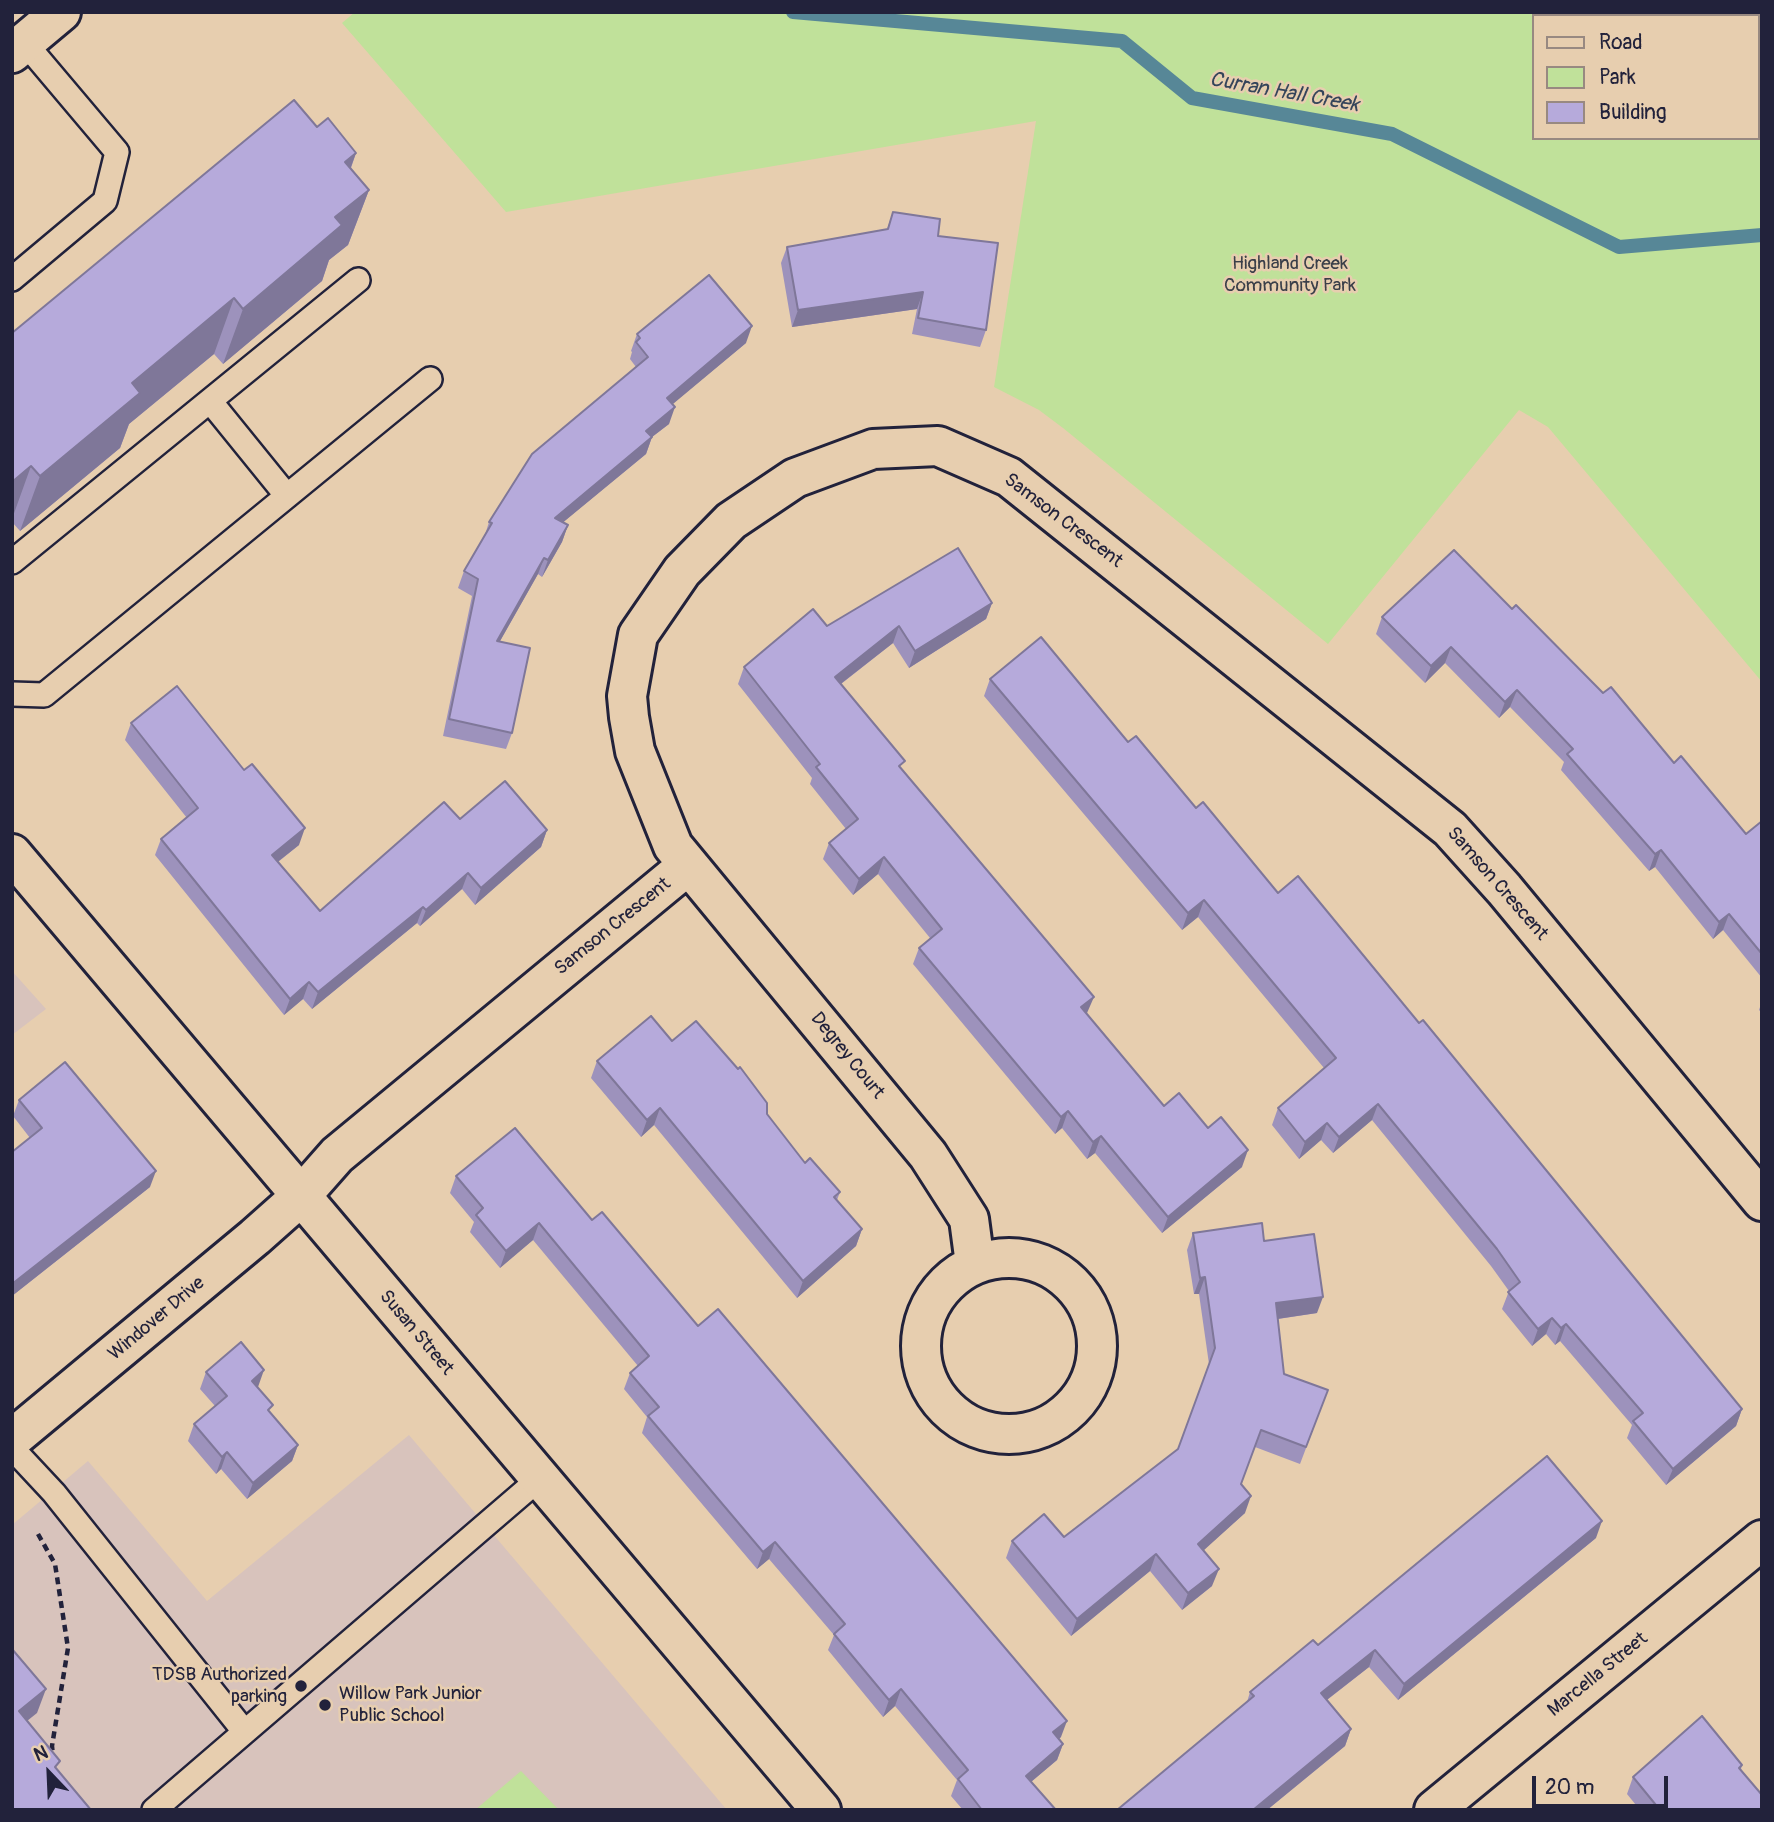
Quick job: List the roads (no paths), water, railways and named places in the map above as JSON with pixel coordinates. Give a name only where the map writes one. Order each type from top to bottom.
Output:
[{"type":"street","points":[[18,48],[61,12]]},
{"type":"street","name":"Samson Crescent","points":[[300,1197],[337,1155],[687,866],[673,846],[635,751],[628,696],[638,635],[682,571],[731,521],[795,478],[873,449],[939,446],[1009,477],[1450,829],[1504,888],[1762,1201]]},
{"type":"street","name":"Susan Street","points":[[12,854],[821,1810]]},
{"type":"street","name":"Degrey Court","points":[[687,866],[928,1155],[969,1219],[975,1264]]},
{"type":"street","name":"Windover Drive","points":[[12,1439],[300,1197]]},
{"type":"street","points":[[1004,1258],[1033,1261],[1060,1273],[1082,1294],[1094,1321],[1098,1350],[1091,1379],[1076,1405],[1053,1423],[1026,1433],[997,1434],[978,1428],[946,1409],[929,1385],[920,1357],[922,1329],[932,1301],[950,1279],[975,1264],[1004,1258]]},
{"type":"street","name":"Marcella Street","points":[[1455,1803],[1762,1540]]},
{"type":"lane","points":[[12,279],[105,201],[117,152],[18,48]]},
{"type":"lane","points":[[12,562],[358,279]]},
{"type":"lane","points":[[12,694],[44,695],[430,379]]},
{"type":"lane","points":[[210,401],[287,496]]},
{"type":"lane","points":[[12,1448],[54,1493],[244,1731]]},
{"type":"lane","points":[[154,1810],[539,1479]]},
{"type":"waterway","name":"Curran Hall Creek","points":[[793,12],[1122,41],[1192,98],[1392,134],[1619,247],[1762,235]]},
{"type":"place","name":"TDSB Authorized parking","points":[[301,1686]]},
{"type":"place","name":"Willow Park Junior Public School","points":[[325,1705]]},
{"type":"park label","name":"Highland Creek Community Park","points":[[1290,275]]}]
